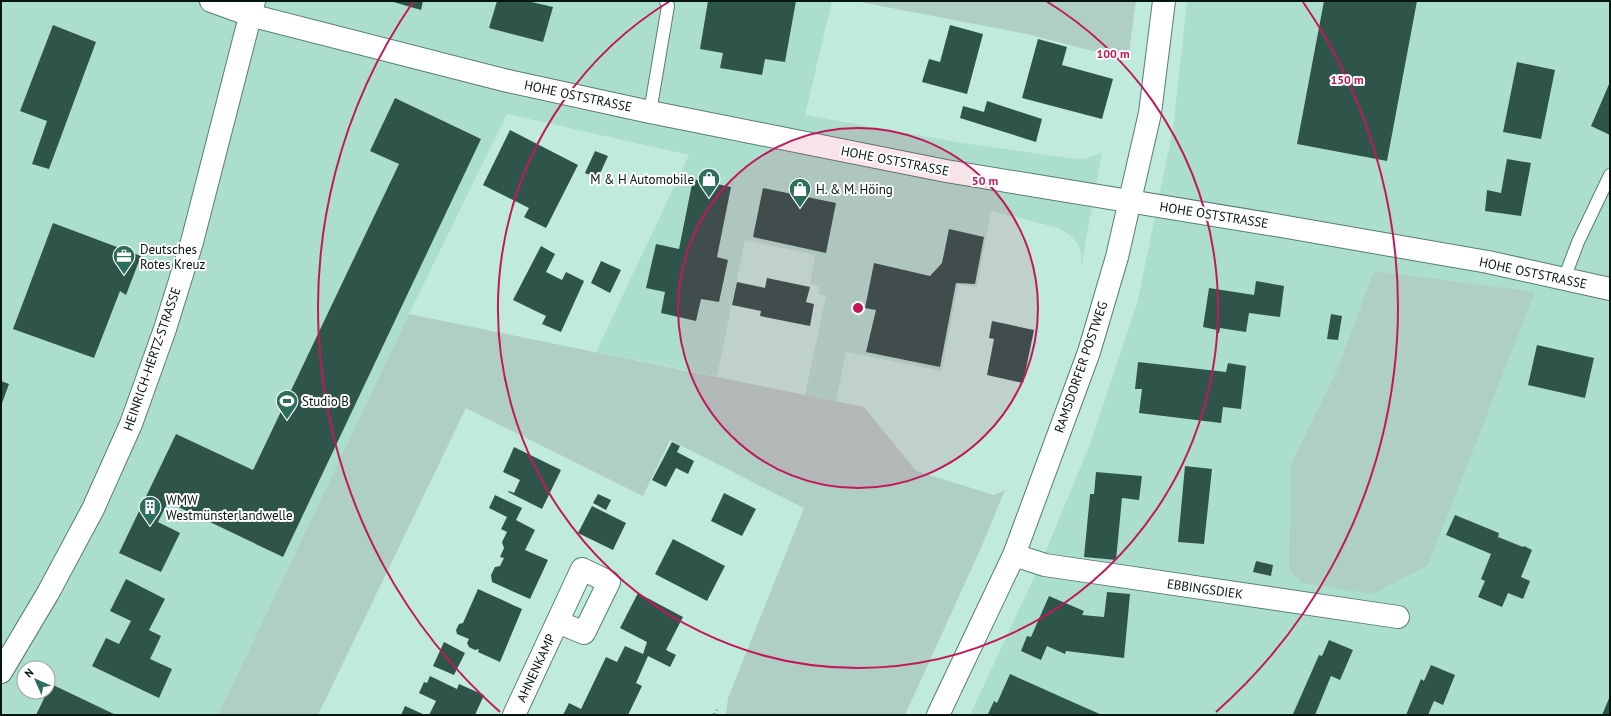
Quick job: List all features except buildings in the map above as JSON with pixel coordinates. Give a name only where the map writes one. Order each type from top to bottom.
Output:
[{"type":"street","name":"HOHE OSTSTRASSE","points":[[211,1],[252,8],[508,81],[650,112],[946,171],[1480,261],[1610,289]]},
{"type":"street","name":"RAMSDORFER POSTWEG","points":[[938,715],[1014,555],[1089,352],[1117,257],[1150,113],[1164,1]]},
{"type":"street","name":"HEINRICH-HERTZ-STRASSE","points":[[1,672],[48,593],[93,509],[131,424],[165,329],[192,242],[252,8]]},
{"type":"street","name":"EBBINGSDIEK","points":[[1014,555],[1045,565],[1398,617]]},
{"type":"street","name":"AHNENKAMP","points":[[514,715],[558,622]]},
{"type":"lane","points":[[650,112],[668,6],[666,1]]},
{"type":"lane","points":[[1564,279],[1578,242],[1610,175]]},
{"type":"path","points":[[714,715],[718,710]]},
{"type":"shaded area","points":[[1,1],[832,1],[805,115],[962,143],[1069,158],[1084,159],[1102,153],[1081,267],[1081,252],[1077,243],[1070,235],[1058,228],[991,211],[977,287],[958,285],[942,371],[846,352],[836,401],[805,395],[826,296],[818,294],[819,286],[810,284],[815,255],[745,240],[717,376],[596,352],[689,155],[507,114],[409,314],[218,715],[1,715]]},
{"type":"shaded area","points":[[855,1],[1136,1],[1128,60],[1027,34]]},
{"type":"shaded area","points":[[1187,1],[1610,1],[1610,715],[970,715],[1043,558],[1092,439],[1137,304],[1173,129]]},
{"type":"shaded area","points":[[1374,271],[1535,292],[1428,565],[1373,594],[1302,583],[1289,570],[1291,464],[1338,368]]},
{"type":"shaded area","points":[[409,314],[864,407],[916,471],[994,495],[1005,490],[981,548],[905,715],[726,715],[728,698],[804,508],[670,440],[643,496],[466,408],[318,715],[218,715]]},
{"type":"place","name":"M & H Automobile","points":[[709,198]]},
{"type":"place","name":"H. & M. Höing","points":[[800,208]]},
{"type":"place","name":"Deutsches Rotes Kreuz","points":[[124,276]]},
{"type":"place","name":"Studio B","points":[[287,420]]},
{"type":"place","name":"WMW Westmünsterlandwelle","points":[[150,526]]}]
